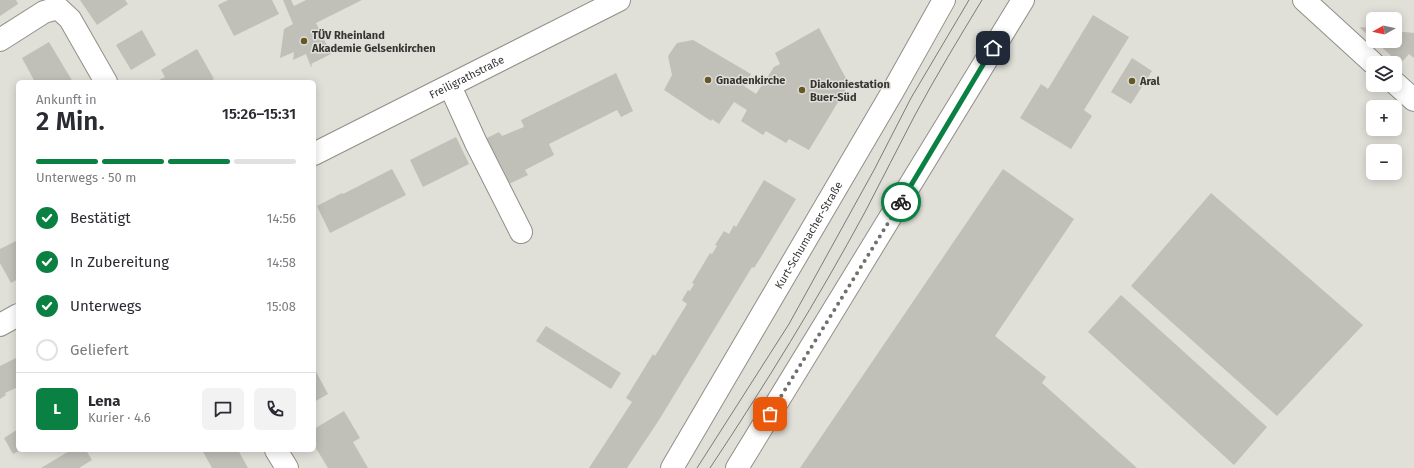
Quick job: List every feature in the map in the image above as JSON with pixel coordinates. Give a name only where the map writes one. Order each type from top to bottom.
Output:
[{"type":"main road","name":"Freiligrathstraße","points":[[316,153],[619,0]]},
{"type":"main road","name":"Kurt-Schumacher-Straße","points":[[672,468],[893,91],[944,0]]},
{"type":"main road","points":[[738,468],[1023,0]]},
{"type":"main road","points":[[1304,1],[1366,56]]},
{"type":"main road","points":[[0,40],[44,12],[58,8],[70,19],[105,80]]},
{"type":"main road","points":[[450,86],[476,143],[521,232]]},
{"type":"main road","points":[[1402,89],[1414,100]]},
{"type":"main road","points":[[0,325],[16,316]]},
{"type":"main road","points":[[277,452],[287,468]]},
{"type":"building","points":[[0,0],[16,0],[18,4],[0,16]]},
{"type":"building","points":[[80,0],[125,0],[128,4],[97,25]]},
{"type":"building","points":[[228,0],[272,0],[279,14],[234,36],[218,5]]},
{"type":"building","name":"TÜV Rheinland Akademie Gelsenkirchen","points":[[283,0],[291,0],[294,6],[306,0],[362,0],[316,23],[331,54],[311,64],[311,67],[306,54],[293,60],[294,52],[280,58],[284,29],[293,24]]},
{"type":"building","points":[[1093,15],[1129,37],[1084,110],[1092,116],[1071,149],[1020,118],[1041,84],[1048,89]]},
{"type":"building","points":[[1366,27],[1366,34],[1360,28]]},
{"type":"building","name":"Diakoniestation Buer-Süd","points":[[819,28],[849,84],[809,150],[789,139],[786,143],[766,131],[763,135],[741,121],[747,110],[734,102],[719,124],[712,119],[711,121],[664,90],[672,75],[668,56],[677,43],[693,40],[751,74],[744,86],[756,94],[774,67],[780,64],[775,53]]},
{"type":"building","points":[[142,30],[156,55],[131,70],[116,45]]},
{"type":"building","points":[[1402,32],[1414,33],[1414,58],[1409,54],[1402,62],[1402,56],[1391,56],[1383,48],[1402,48]]},
{"type":"building","points":[[49,42],[72,80],[34,80],[22,58]]},
{"type":"building","points":[[197,49],[214,79],[159,80],[165,77],[161,70]]},
{"type":"building","name":"Aral","points":[[1132,58],[1152,71],[1131,104],[1111,92]]},
{"type":"building","points":[[616,73],[633,111],[621,117],[617,110],[549,144],[554,155],[525,170],[528,175],[507,185],[485,139],[499,132],[502,136],[524,127],[521,120]]},
{"type":"building","points":[[456,137],[469,164],[423,187],[410,160]]},
{"type":"building","points":[[392,169],[406,195],[330,233],[317,206]]},
{"type":"building","points":[[1003,169],[1074,219],[995,336],[1046,377],[1042,383],[1137,468],[800,468]]},
{"type":"building","points":[[764,180],[796,199],[761,257],[754,268],[752,267],[659,420],[627,468],[589,468],[632,402],[626,398],[653,354],[655,356],[687,304],[682,300],[688,290],[690,291],[694,284],[692,283],[710,253],[712,254],[717,246],[715,245],[724,231],[729,234],[734,225],[736,227]]},
{"type":"building","points":[[1211,193],[1363,325],[1277,416],[1131,286]]},
{"type":"building","points":[[16,241],[16,280],[11,283],[0,263],[0,249]]},
{"type":"building","points":[[1121,295],[1267,427],[1234,465],[1088,332]]},
{"type":"building","points":[[546,326],[621,373],[611,389],[536,341]]},
{"type":"building","points":[[16,358],[16,388],[5,393],[6,395],[0,399],[0,366]]},
{"type":"building","points":[[316,372],[328,394],[316,401]]},
{"type":"building","points":[[344,411],[360,438],[353,442],[368,468],[328,468],[316,448],[316,428]]},
{"type":"building","points":[[16,430],[17,452],[13,454],[4,438]]},
{"type":"building","points":[[68,452],[87,452],[92,460],[79,468],[41,468]]},
{"type":"building","points":[[203,452],[239,452],[248,468],[212,468]]},
{"type":"tram line","points":[[697,468],[789,324],[874,170],[911,98],[969,0]]},
{"type":"tram line","points":[[710,468],[771,373],[829,277],[865,212],[923,100],[982,0]]},
{"type":"way so far","points":[[770,414],[901,202]]},
{"type":"place","name":"TÜV Rheinland Akademie Gelsenkirchen","points":[[304,41]]},
{"type":"place","name":"Gnadenkirche","points":[[708,80]]},
{"type":"place","name":"Aral","points":[[1132,81]]},
{"type":"place","name":"Diakoniestation Buer-Süd","points":[[802,90]]},
{"type":"route","points":[[901,202],[993,48]]}]
